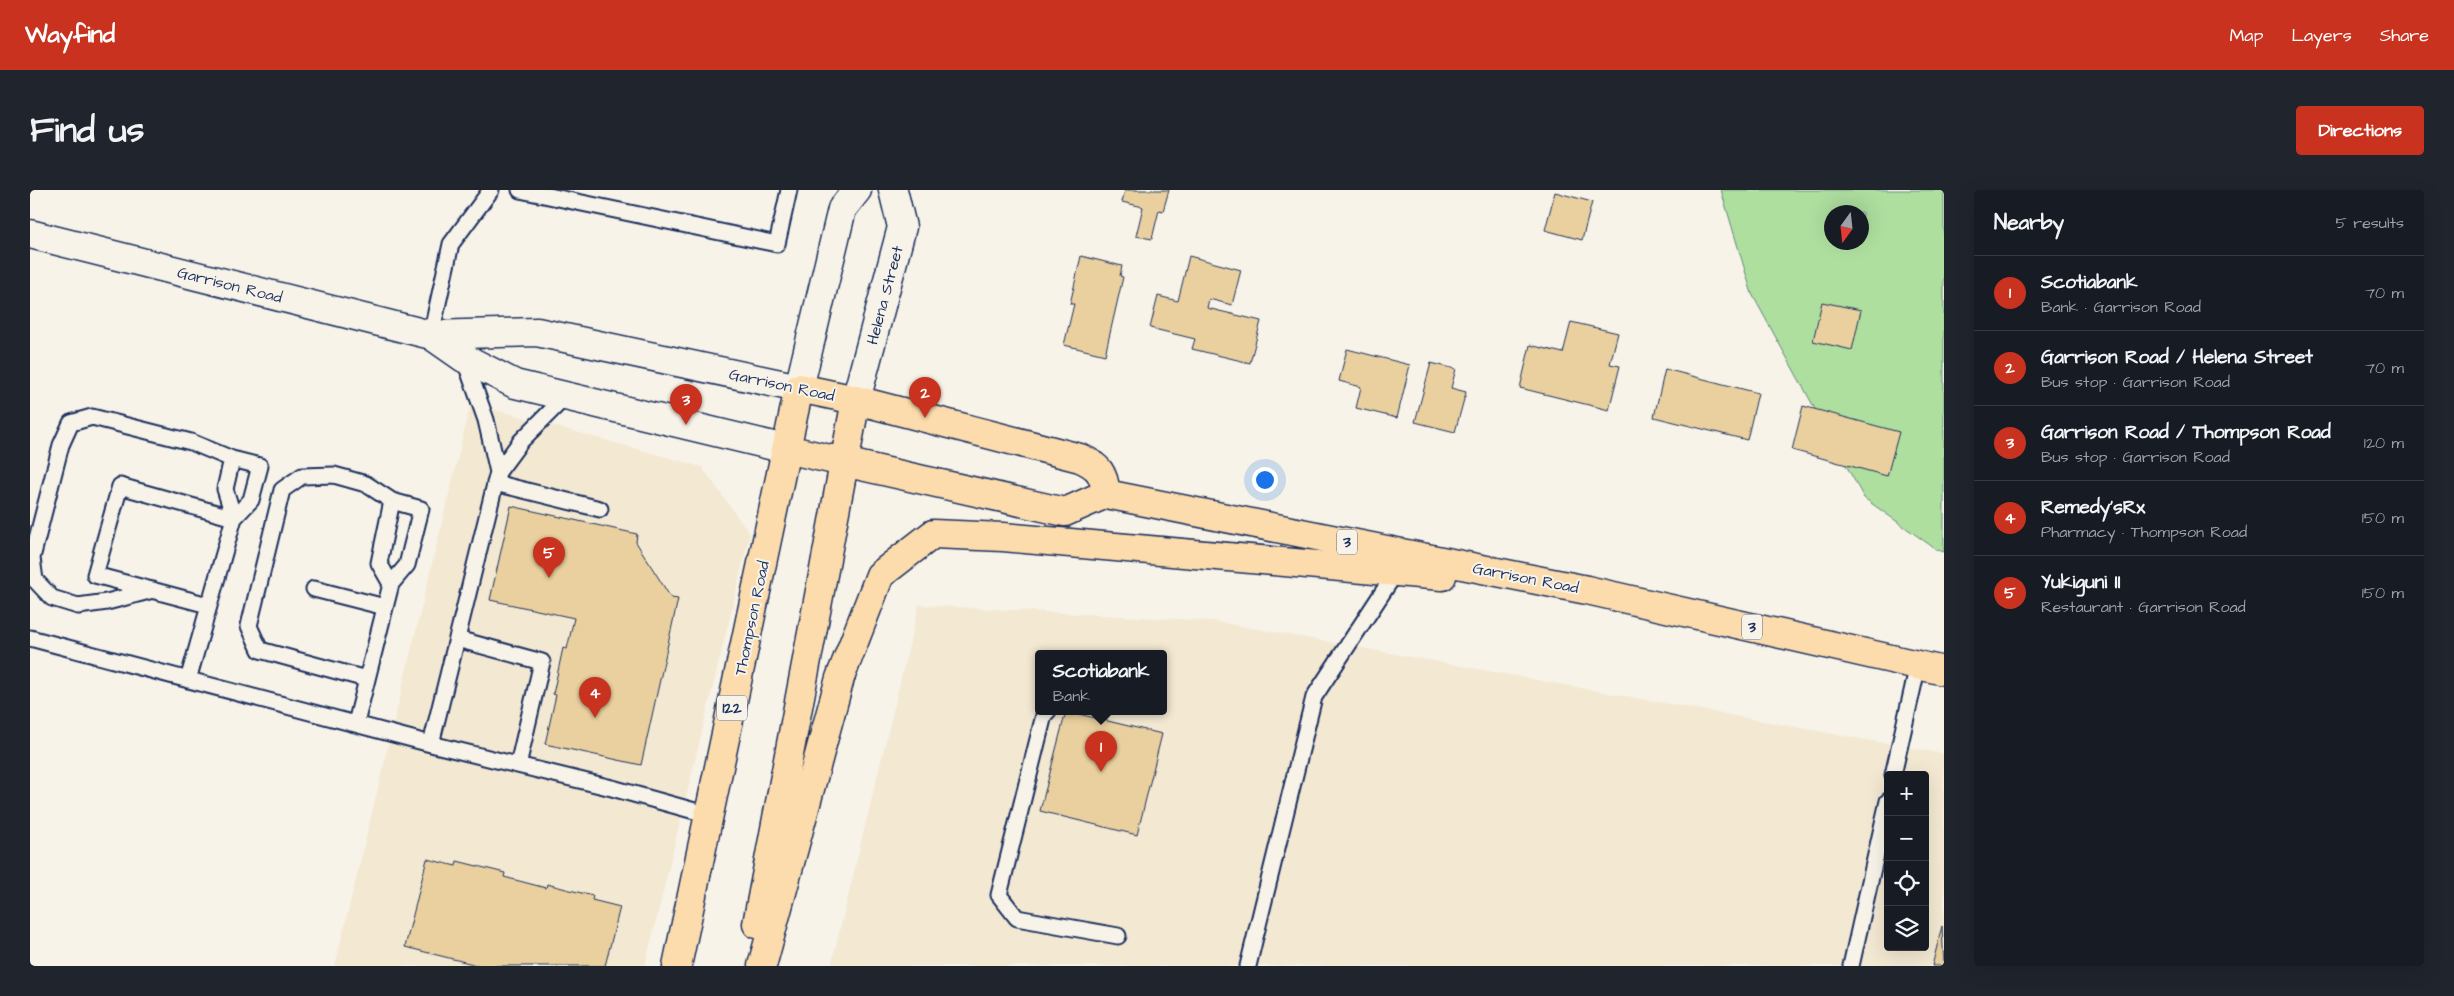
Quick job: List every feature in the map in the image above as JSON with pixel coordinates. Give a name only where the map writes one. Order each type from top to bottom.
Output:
[{"type":"main road","name":"122","points":[[799,388],[842,209],[857,190]]},
{"type":"main road","name":"Helena Street","points":[[856,400],[902,227],[893,190]]},
{"type":"main road","name":"Garrison Road","points":[[30,234],[431,335],[537,332],[856,400],[1080,458],[1094,464],[1102,472],[1106,494]]},
{"type":"main road","name":"Garrison Road","points":[[431,335],[464,358],[514,384],[786,449],[1065,512],[1106,494],[1587,590],[1944,671]]},
{"type":"main road","name":"Thompson Road","points":[[677,966],[799,388]]},
{"type":"main road","points":[[749,966],[856,400]]},
{"type":"main road","points":[[762,966],[840,678],[880,575],[933,534],[1003,536],[1587,590]]},
{"type":"lane","points":[[431,335],[452,244],[491,190]]},
{"type":"lane","points":[[520,190],[777,244],[789,190]]},
{"type":"lane","points":[[464,358],[486,420],[496,477]]},
{"type":"lane","points":[[431,744],[496,477],[521,441],[566,396]]},
{"type":"lane","points":[[153,590],[107,602],[78,606],[52,598],[35,580],[32,558],[62,445],[71,423],[92,417],[191,442],[232,459],[260,466],[251,500],[234,518],[188,680]]},
{"type":"lane","points":[[232,459],[225,489],[234,518]]},
{"type":"lane","points":[[356,724],[391,584],[408,566],[421,509],[392,501],[366,484],[334,475],[302,476],[282,490],[249,626],[260,650],[366,679]]},
{"type":"lane","points":[[496,477],[600,509]]},
{"type":"lane","points":[[208,605],[95,574],[120,486],[234,518]]},
{"type":"lane","points":[[391,584],[379,564],[392,501]]},
{"type":"lane","points":[[1248,966],[1314,696],[1396,572]]},
{"type":"lane","points":[[314,589],[385,607]]},
{"type":"lane","points":[[30,638],[709,815]]},
{"type":"lane","points":[[457,639],[542,662],[518,765]]},
{"type":"lane","points":[[1895,771],[1918,665]]},
{"type":"lane","points":[[1044,715],[999,895],[1017,918],[1118,936]]},
{"type":"lane","points":[[1851,966],[1885,816]]},
{"type":"shaded area","points":[[471,403],[702,467],[750,534],[645,966],[335,966]]},
{"type":"shaded area","points":[[919,605],[1213,621],[1944,754],[1944,966],[831,966]]},
{"type":"green space","points":[[1721,190],[1944,190],[1944,552],[1937,550],[1864,498],[1752,294]]},
{"type":"building","points":[[1125,190],[1169,190],[1163,211],[1159,210],[1152,239],[1136,236],[1143,207],[1122,202]]},
{"type":"building","points":[[1555,192],[1592,202],[1582,240],[1545,230]]},
{"type":"building","points":[[1081,256],[1122,266],[1120,276],[1123,277],[1105,355],[1064,345],[1074,304],[1070,304]]},
{"type":"building","points":[[1189,256],[1241,270],[1232,305],[1209,299],[1207,308],[1261,321],[1250,363],[1192,349],[1195,339],[1150,328],[1158,296],[1178,301]]},
{"type":"building","points":[[1822,302],[1861,310],[1852,350],[1813,341]]},
{"type":"building","points":[[1571,322],[1618,333],[1610,364],[1620,366],[1609,410],[1520,388],[1530,345],[1563,353]]},
{"type":"building","points":[[1347,349],[1410,365],[1397,418],[1356,408],[1361,387],[1339,381]]},
{"type":"building","points":[[1431,363],[1456,369],[1451,388],[1466,392],[1455,432],[1415,422]]},
{"type":"building","points":[[1665,369],[1758,393],[1747,440],[1654,417]]},
{"type":"building","points":[[1803,406],[1899,432],[1887,476],[1792,450]]},
{"type":"building","points":[[511,506],[637,534],[636,542],[671,598],[678,599],[641,765],[545,744],[556,695],[553,694],[563,648],[567,649],[574,618],[490,600]]},
{"type":"building","points":[[1065,715],[1083,715],[1162,734],[1137,835],[1040,811]]},
{"type":"building","points":[[427,859],[456,866],[457,861],[505,873],[504,877],[546,888],[547,884],[593,896],[592,900],[620,907],[605,966],[481,966],[405,947]]},
{"type":"building","points":[[1942,926],[1944,966],[1932,966]]},
{"type":"place","name":"Garrison Road / Helena Street","points":[[925,418]]},
{"type":"place","name":"Garrison Road / Thompson Road","points":[[686,425]]},
{"type":"place","name":"Yukiguni II","points":[[549,578]]},
{"type":"place","name":"Remedy'sRx","points":[[595,718]]},
{"type":"place","name":"Scotiabank","points":[[1101,772]]}]
